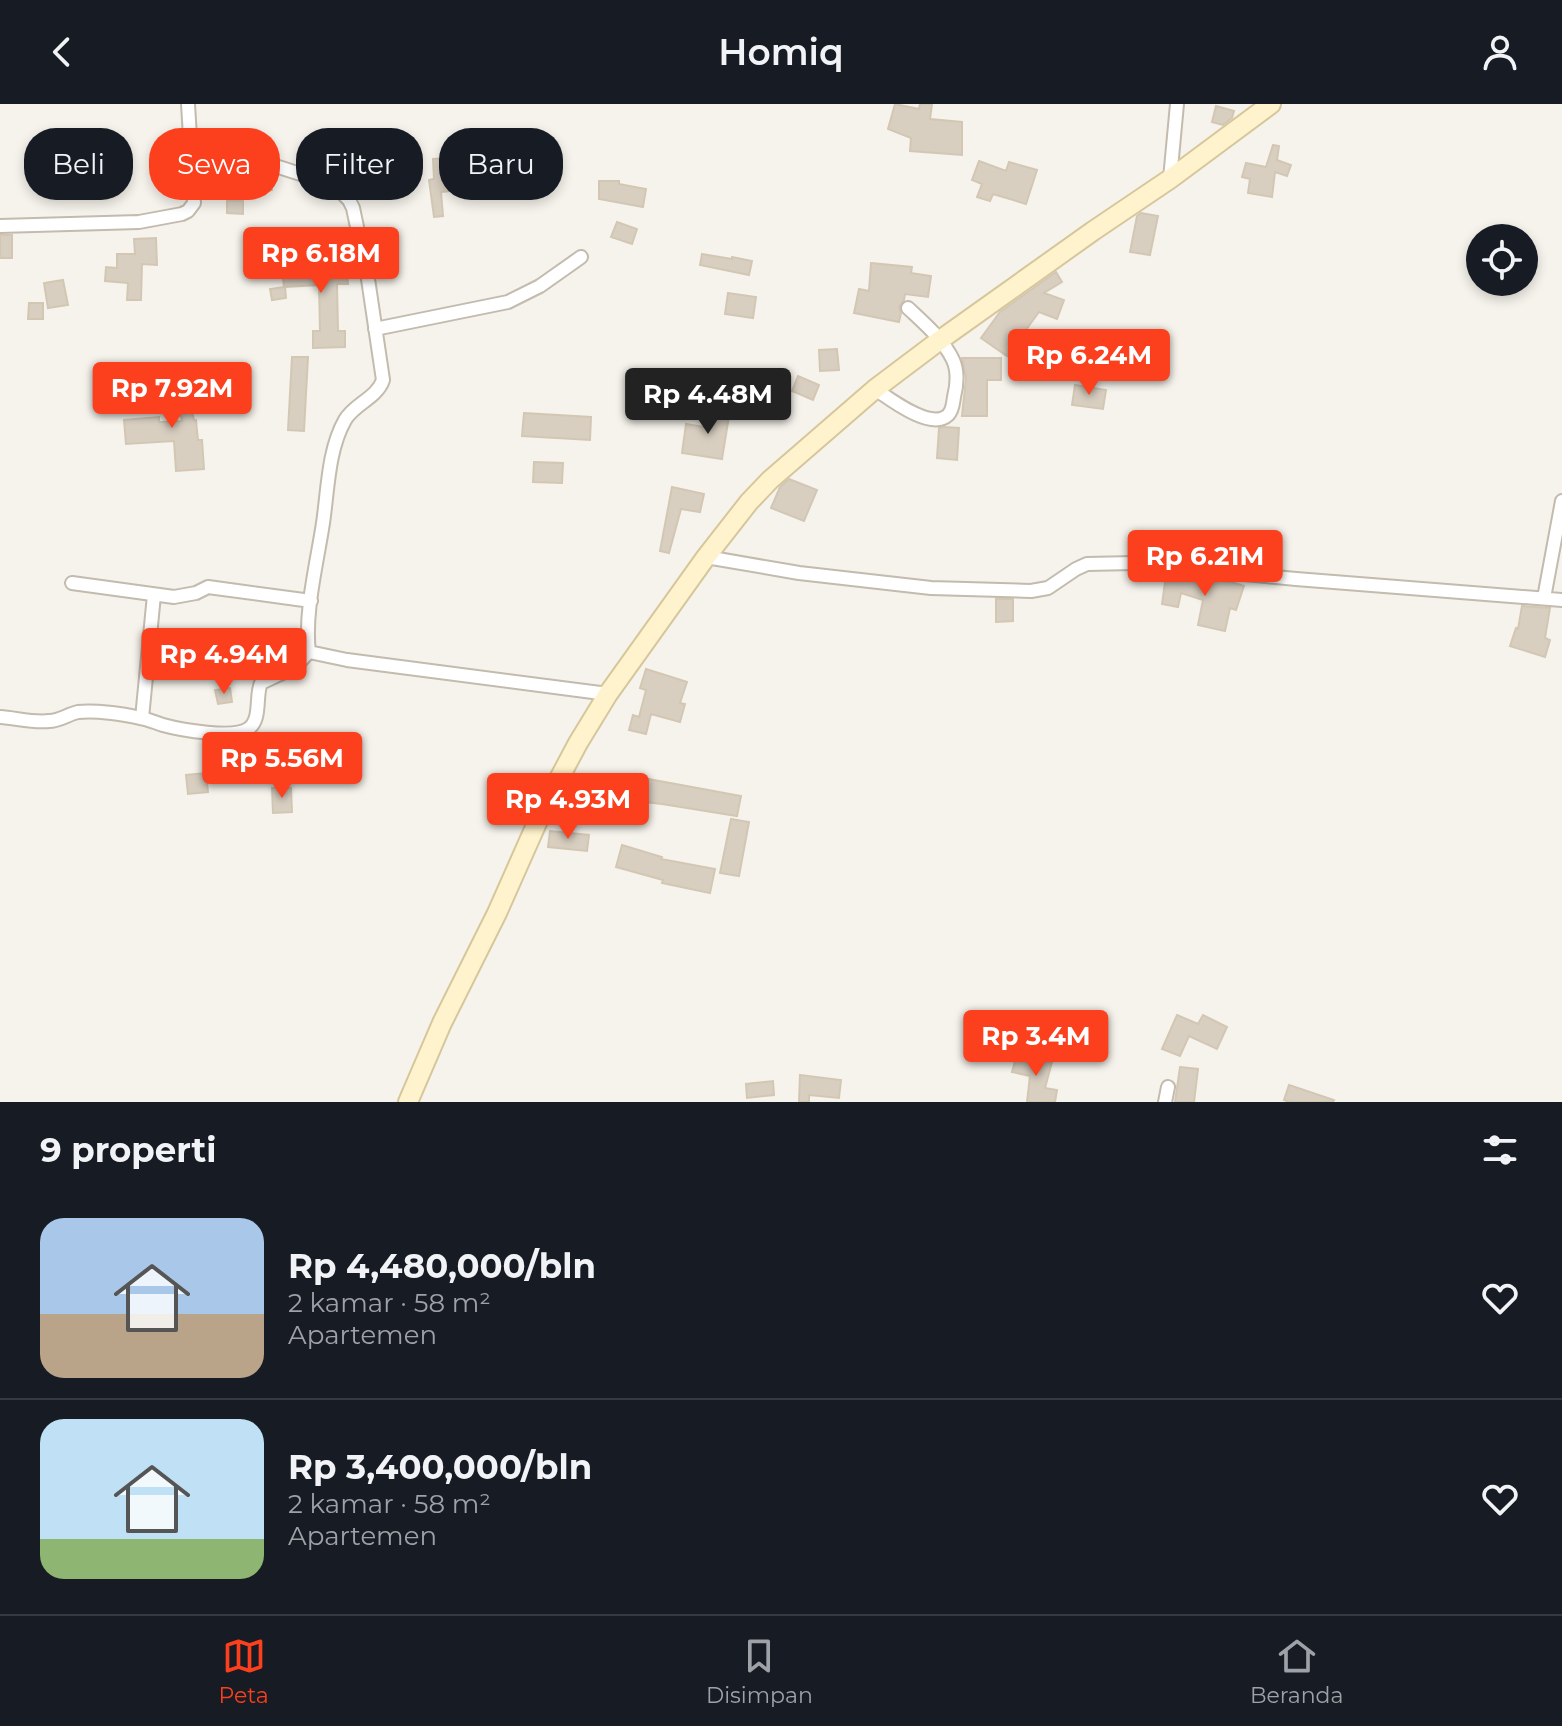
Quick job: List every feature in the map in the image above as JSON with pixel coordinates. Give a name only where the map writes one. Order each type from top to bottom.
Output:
[{"type":"main road","points":[[408,1102],[544,807],[578,743],[608,694],[749,502],[875,389],[1271,104]]},
{"type":"street","points":[[188,104],[190,128]]},
{"type":"street","points":[[1170,179],[1177,104]]},
{"type":"street","points":[[0,717],[48,722],[87,712],[142,718],[187,729],[242,732],[255,721],[261,683],[295,667],[309,652],[311,601],[337,438],[346,417],[379,390],[383,380],[353,208],[342,193],[316,179],[280,167]]},
{"type":"street","points":[[0,226],[139,222],[182,214],[188,211],[194,200]]},
{"type":"street","points":[[375,329],[508,302],[540,286],[581,257]]},
{"type":"street","points":[[875,389],[913,414],[940,419],[951,412],[957,379],[954,362],[940,340],[908,308]]},
{"type":"street","points":[[1544,598],[1562,501]]},
{"type":"street","points":[[706,557],[799,573],[931,588],[1031,591],[1048,588],[1087,564],[1134,563],[1562,600]]},
{"type":"street","points":[[72,583],[174,597],[208,587],[311,601]]},
{"type":"street","points":[[142,718],[154,595]]},
{"type":"street","points":[[309,652],[347,660],[608,694]]},
{"type":"street","points":[[1165,1102],[1168,1087]]},
{"type":"building","points":[[895,104],[919,109],[920,104],[932,104],[930,119],[962,122],[962,155],[910,151],[911,138],[888,129]]},
{"type":"building","points":[[1216,106],[1234,111],[1232,118],[1223,125],[1212,122]]},
{"type":"building","points":[[1273,145],[1279,146],[1277,160],[1291,165],[1287,176],[1275,172],[1272,197],[1248,193],[1250,179],[1242,177],[1246,163],[1266,167]]},
{"type":"building","points":[[433,159],[439,159],[439,200],[442,200],[443,216],[434,217],[429,180],[434,179]]},
{"type":"building","points":[[979,161],[1006,171],[1009,162],[1037,170],[1026,204],[993,194],[990,201],[977,197],[982,184],[972,180]]},
{"type":"building","points":[[599,181],[619,181],[619,184],[646,189],[643,207],[599,199]]},
{"type":"building","points":[[227,201],[243,201],[243,214],[227,213]]},
{"type":"building","points":[[1141,213],[1158,216],[1150,255],[1130,252],[1137,216]]},
{"type":"building","points":[[617,222],[637,229],[632,244],[611,237]]},
{"type":"building","points":[[0,235],[12,235],[12,258],[0,258]]},
{"type":"building","points":[[156,238],[157,265],[142,264],[141,300],[127,300],[128,283],[105,281],[106,267],[117,268],[117,254],[135,254],[134,239]]},
{"type":"building","points":[[349,254],[351,272],[347,273],[348,284],[337,284],[338,331],[345,331],[345,347],[313,348],[313,331],[320,331],[319,285],[285,287],[286,298],[272,300],[270,289],[284,287],[282,268],[319,265],[319,260]]},
{"type":"building","points":[[702,254],[752,261],[749,275],[700,265]]},
{"type":"building","points":[[871,263],[912,267],[911,273],[931,276],[928,297],[905,294],[899,307],[899,322],[854,313],[859,289],[869,291]]},
{"type":"building","points":[[1056,272],[1062,282],[1044,293],[1064,300],[1057,319],[1039,312],[1007,356],[981,338],[1000,312]]},
{"type":"building","points":[[63,280],[68,305],[48,308],[44,283]]},
{"type":"building","points":[[728,293],[756,297],[753,318],[725,314]]},
{"type":"building","points":[[29,303],[43,303],[43,319],[28,319]]},
{"type":"building","points":[[837,349],[839,370],[820,371],[819,350]]},
{"type":"building","points":[[292,357],[308,357],[304,431],[288,430]]},
{"type":"building","points":[[962,358],[1001,358],[1001,380],[987,380],[987,416],[962,416],[966,378]]},
{"type":"building","points":[[181,365],[196,420],[198,440],[202,440],[204,469],[176,471],[174,441],[126,444],[124,420],[159,417],[159,422],[182,421],[170,368]]},
{"type":"building","points":[[798,376],[819,385],[813,400],[792,391]]},
{"type":"building","points":[[1075,385],[1106,390],[1103,409],[1072,405]]},
{"type":"building","points":[[714,407],[730,410],[722,459],[682,453],[686,424],[710,428]]},
{"type":"building","points":[[524,413],[591,417],[590,440],[522,436]]},
{"type":"building","points":[[939,428],[959,428],[957,460],[937,458]]},
{"type":"building","points":[[534,462],[563,463],[562,483],[533,482]]},
{"type":"building","points":[[789,479],[817,490],[804,521],[771,508],[780,487]]},
{"type":"building","points":[[672,487],[704,494],[700,512],[681,509],[669,553],[660,551]]},
{"type":"building","points":[[1166,575],[1244,586],[1236,610],[1230,608],[1225,631],[1198,625],[1203,600],[1181,593],[1178,607],[1162,604]]},
{"type":"building","points":[[996,599],[1013,599],[1013,621],[996,622]]},
{"type":"building","points":[[1522,606],[1550,608],[1545,638],[1550,640],[1545,657],[1510,646],[1518,629]]},
{"type":"building","points":[[646,669],[687,682],[680,703],[685,704],[680,722],[651,714],[646,734],[629,730],[633,715],[639,717],[646,690],[640,688]]},
{"type":"building","points":[[230,688],[232,702],[218,704],[215,690]]},
{"type":"building","points":[[257,738],[256,765],[232,764],[233,742]]},
{"type":"building","points":[[206,773],[208,792],[188,794],[186,775]]},
{"type":"building","points":[[573,778],[642,788],[643,778],[741,796],[737,816],[627,800],[624,824],[608,823],[609,807],[570,802]]},
{"type":"building","points":[[272,788],[291,788],[292,812],[273,813]]},
{"type":"building","points":[[731,819],[749,822],[739,876],[720,873]]},
{"type":"building","points":[[550,831],[589,835],[587,851],[548,847]]},
{"type":"building","points":[[622,845],[661,859],[715,869],[710,893],[662,883],[663,880],[616,867]]},
{"type":"building","points":[[1177,1015],[1198,1024],[1203,1015],[1227,1027],[1217,1049],[1189,1036],[1180,1056],[1162,1049]]},
{"type":"building","points":[[1017,1054],[1052,1062],[1045,1088],[1057,1090],[1055,1102],[1027,1102],[1030,1076],[1012,1072]]},
{"type":"building","points":[[1180,1067],[1198,1069],[1194,1102],[1175,1102]]},
{"type":"building","points":[[800,1075],[841,1080],[839,1098],[809,1095],[809,1102],[799,1102]]},
{"type":"building","points":[[773,1081],[774,1095],[747,1098],[746,1084]]},
{"type":"building","points":[[1289,1085],[1334,1100],[1284,1100]]}]
